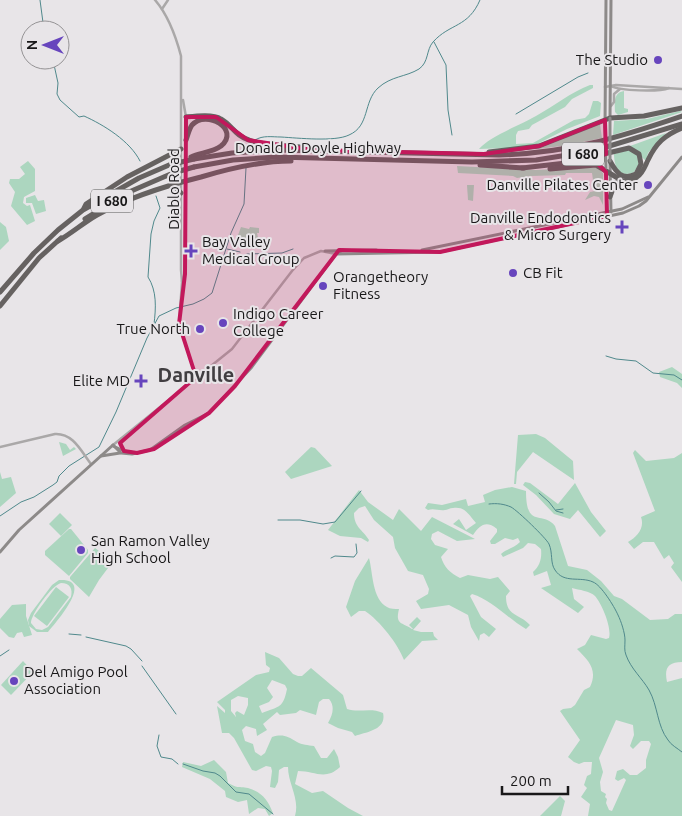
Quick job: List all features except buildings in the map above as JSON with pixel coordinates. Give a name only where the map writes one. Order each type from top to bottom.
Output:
[{"type":"highway","points":[[482,154],[538,146],[608,119],[644,116],[682,108]]},
{"type":"highway","points":[[184,117],[212,116],[219,118],[242,138],[261,143],[313,150]]},
{"type":"highway","name":"Donald D Doyle Highway","points":[[0,292],[34,253],[83,210],[139,178],[192,158],[260,150],[482,154],[535,153],[611,140],[682,116]]},
{"type":"highway","points":[[186,140],[192,126],[199,120],[218,121],[226,131],[225,140],[221,145],[192,158]]},
{"type":"highway","points":[[610,197],[613,185],[621,180],[634,179],[639,175],[660,141],[682,126]]},
{"type":"highway","name":"I 680","points":[[480,163],[536,160],[574,155],[682,126]]},
{"type":"highway","points":[[522,168],[576,162],[629,148],[639,154],[641,160],[640,168],[633,175],[626,176],[620,175],[610,161]]},
{"type":"highway","points":[[83,210],[86,204],[118,182],[181,149]]},
{"type":"highway","name":"Donald D Doyle Highway","points":[[0,306],[40,258],[80,222],[112,201],[143,185],[194,167],[233,160],[421,160],[480,163]]},
{"type":"highway","points":[[58,241],[116,205],[139,195],[256,161]]},
{"type":"highway","points":[[480,163],[547,169],[591,165],[599,166],[621,180]]},
{"type":"highway","points":[[170,185],[174,186],[181,193]]},
{"type":"highway","points":[[0,310],[7,297]]},
{"type":"main road","points":[[606,0],[605,87],[610,161],[608,171],[609,213]]},
{"type":"main road","points":[[609,213],[610,197],[605,127],[611,106],[611,0]]},
{"type":"main road","points":[[325,251],[435,252],[458,249],[609,213],[628,207],[648,197],[682,156]]},
{"type":"main road","points":[[98,458],[110,454],[123,452],[137,453],[153,449],[185,426],[209,413],[252,367],[336,254],[343,250]]},
{"type":"main road","points":[[336,254],[377,254],[382,252]]},
{"type":"main road","points":[[0,552],[19,530],[113,445],[123,452]]},
{"type":"street","name":"Diablo Road","points":[[156,0],[162,9],[181,56],[186,140],[181,193],[182,282],[180,328],[196,376]]},
{"type":"street","points":[[162,9],[168,0]]},
{"type":"street","points":[[605,87],[630,85],[664,86],[669,88]]},
{"type":"street","points":[[611,86],[621,89],[664,90],[682,88]]},
{"type":"street","points":[[611,106],[614,102],[614,94],[621,89]]},
{"type":"street","name":"Diablo Road","points":[[182,282],[185,274],[181,149],[184,117]]},
{"type":"street","points":[[113,445],[196,376],[232,349],[298,262],[311,254],[325,251],[336,254]]},
{"type":"street","points":[[0,447],[59,433],[68,435],[91,464]]},
{"type":"street","points":[[122,438],[120,445],[123,452]]},
{"type":"highlighted area","points":[[186,117],[216,117],[248,140],[313,150],[484,154],[539,146],[605,120],[606,154],[592,158],[606,172],[607,216],[440,252],[339,250],[235,386],[209,413],[154,449],[137,453],[124,451],[120,443],[196,377],[179,324],[185,274]]},
{"type":"green space","points":[[593,85],[593,88],[572,99],[565,107],[532,125],[529,129],[518,131],[516,144],[533,143],[574,120],[585,118],[589,114],[593,101],[601,103],[600,116],[567,129],[537,144],[509,148],[479,149],[497,136]]},
{"type":"green space","points":[[624,91],[624,108],[628,109],[628,112],[618,115],[615,112],[615,98],[620,92]]},
{"type":"green space","points":[[682,112],[613,135],[614,121],[647,119]]},
{"type":"green space","points":[[600,124],[602,138],[538,149]]},
{"type":"green space","points":[[666,133],[648,153],[646,161],[630,146]]},
{"type":"green space","points":[[629,150],[637,155],[639,164],[634,172],[629,174],[621,173],[616,167],[614,154]]},
{"type":"green space","points":[[602,156],[601,166],[563,166]]},
{"type":"green space","points":[[28,161],[35,169],[35,191],[24,197],[23,203],[27,206],[30,205],[35,221],[27,225],[11,206],[15,192],[9,183],[10,179],[19,179],[25,174],[20,167]]},
{"type":"green space","points":[[457,166],[536,170],[596,167],[603,173],[603,205],[599,197],[594,196],[585,200],[590,192],[595,191],[595,180],[593,180],[592,173],[566,173],[565,175],[517,178],[513,176],[458,173]]},
{"type":"green space","points":[[467,185],[474,185],[473,201],[468,200]]},
{"type":"green space","points":[[35,195],[38,201],[44,200],[46,211],[36,214],[32,203],[26,203],[26,198]]},
{"type":"green space","points":[[0,222],[6,227],[9,241],[0,250]]},
{"type":"green space","points":[[241,227],[249,229],[250,227],[259,228],[259,233],[257,233],[259,242],[246,247],[242,245],[234,246]]},
{"type":"green space","points":[[672,367],[682,374],[682,388],[677,383],[660,377],[659,372]]},
{"type":"green space","points":[[536,434],[545,438],[573,461],[574,480],[533,452],[517,472],[516,484],[514,484],[518,435]]},
{"type":"green space","points":[[59,442],[66,444],[70,450],[74,447],[76,449],[63,456]]},
{"type":"green space","points":[[311,447],[315,448],[332,466],[291,479],[285,472]]},
{"type":"green space","points":[[635,450],[646,461],[674,458],[682,453],[682,582],[671,567],[674,563],[669,555],[664,559],[654,542],[643,542],[634,549],[628,542],[639,532],[642,525],[641,517],[655,511],[633,453]]},
{"type":"green space","points":[[0,472],[2,479],[11,477],[16,493],[0,507]]},
{"type":"green space","points":[[525,482],[530,483],[558,504],[575,483],[591,512],[606,531],[600,537],[578,510],[570,519],[554,514],[536,495],[523,485]]},
{"type":"green space","points":[[512,487],[526,491],[529,511],[532,515],[545,519],[555,526],[568,566],[587,570],[601,581],[614,596],[622,599],[650,620],[668,619],[675,614],[682,614],[682,662],[670,665],[666,673],[667,682],[682,678],[682,816],[588,816],[590,804],[581,797],[587,788],[584,785],[587,776],[591,774],[592,762],[579,764],[568,757],[580,740],[560,711],[575,705],[584,690],[590,687],[593,671],[577,649],[585,645],[591,635],[609,638],[608,622],[601,605],[593,594],[572,588],[574,599],[584,607],[578,613],[541,588],[551,585],[547,571],[534,576],[533,572],[540,562],[541,556],[541,549],[535,544],[528,543],[523,548],[503,557],[501,554],[520,542],[518,538],[513,540],[505,538],[495,544],[491,544],[490,541],[497,532],[497,529],[493,526],[486,524],[473,535],[453,524],[459,519],[466,530],[476,523],[461,508],[428,510],[425,508],[428,503],[442,505],[466,499],[468,506],[485,502],[483,495],[495,490]],"holes":[[[616,720],[633,725],[634,735],[630,746],[633,749],[641,741],[649,741],[651,744],[646,760],[646,768],[637,775],[630,775],[623,769],[617,771],[615,779],[618,781],[624,778],[626,780],[612,811],[609,810],[606,803],[606,794],[601,791],[600,782],[603,772],[599,758]]]},
{"type":"green space","points":[[359,490],[368,502],[393,520],[399,509],[421,531],[432,517],[475,539],[457,541],[438,531],[432,534],[431,539],[435,545],[448,549],[441,557],[442,561],[450,572],[456,576],[460,578],[468,575],[490,579],[498,577],[510,591],[506,596],[508,608],[530,625],[526,629],[486,600],[472,594],[470,596],[481,617],[496,629],[489,637],[484,633],[480,635],[479,641],[471,627],[468,615],[449,605],[421,609],[416,601],[428,594],[429,589],[423,575],[408,571],[395,548],[393,537],[374,520],[365,506],[359,508],[354,513],[354,518],[369,540],[368,542],[361,538],[340,536],[328,530]]},
{"type":"green space","points":[[60,513],[72,525],[61,536],[49,524]]},
{"type":"green space","points":[[69,529],[88,550],[88,553],[69,576],[45,555],[45,551]]},
{"type":"green space","points":[[95,548],[107,557],[111,564],[89,597],[70,577]]},
{"type":"green space","points":[[369,558],[376,592],[382,603],[387,607],[399,609],[399,621],[412,629],[409,625],[417,617],[421,621],[413,630],[433,632],[438,640],[422,641],[404,660],[393,640],[377,621],[365,611],[359,611],[351,617],[346,607],[355,581]]},
{"type":"green space","points":[[59,580],[69,581],[74,586],[74,593],[65,611],[48,632],[37,632],[29,626],[28,620],[52,585]],"holes":[[[61,583],[67,584],[70,587],[72,591],[71,597],[48,627],[42,630],[36,629],[31,623],[38,607],[48,594]]]},
{"type":"green space","points":[[56,587],[69,597],[47,626],[34,616]]},
{"type":"green space","points":[[26,604],[26,616],[32,635],[24,637],[22,632],[17,633],[14,638],[9,637],[0,628],[0,619],[12,605]]},
{"type":"green space","points":[[265,652],[279,658],[293,674],[298,676],[302,676],[311,668],[343,695],[347,709],[374,710],[383,713],[382,723],[379,727],[355,736],[352,732],[328,723],[333,707],[329,699],[323,699],[319,702],[316,715],[300,710],[296,713],[280,715],[277,712],[263,724],[267,730],[257,736],[256,729],[246,726],[242,730],[245,741],[253,744],[255,752],[261,756],[265,753],[272,737],[279,736],[288,737],[301,744],[314,746],[321,758],[327,758],[334,749],[340,767],[330,774],[298,771],[295,784],[312,793],[323,791],[363,816],[295,816],[296,804],[288,767],[279,770],[278,782],[275,788],[270,787],[271,767],[266,766],[256,771],[252,770],[234,738],[229,733],[222,733],[217,706],[225,713],[225,710],[217,702],[256,675],[269,672],[270,668],[266,665]],"holes":[[[272,680],[285,685],[287,689],[286,695],[280,705],[262,713],[259,706],[269,702],[273,697],[267,688]],[[238,696],[248,698],[248,705],[244,715],[237,711],[235,713],[236,717],[231,711],[231,700]]]},
{"type":"green space","name":"Del Amigo Pool Association","points":[[23,661],[33,672],[11,695],[1,685]]},
{"type":"green space","points":[[214,760],[226,772],[228,783],[237,787],[248,788],[261,794],[267,800],[273,813],[269,816],[265,809],[258,808],[249,814],[247,800],[238,802],[226,797],[225,791],[210,779],[182,767],[183,762],[201,766]]},
{"type":"green space","points":[[560,796],[565,801],[561,816],[540,816]]},
{"type":"waterway","points":[[40,0],[43,20]]},
{"type":"waterway","points":[[255,140],[261,137],[335,138],[343,137],[356,131],[363,120],[373,94],[378,88],[388,81],[419,69],[424,63],[433,42],[446,31],[470,16],[480,0]]},
{"type":"waterway","points":[[434,42],[446,65],[448,110],[452,135]]},
{"type":"waterway","points":[[55,70],[58,83],[57,94],[60,100],[79,117],[84,116],[116,134],[130,147],[140,161]]},
{"type":"waterway","points":[[516,114],[588,73]]},
{"type":"waterway","points":[[247,149],[252,142]]},
{"type":"waterway","points":[[0,516],[53,485],[69,466],[99,447],[147,338],[159,316],[176,308],[193,304],[212,293],[231,233],[244,204],[246,168]]},
{"type":"waterway","points":[[154,324],[154,294],[148,277],[151,234],[160,208],[156,196]]},
{"type":"waterway","points":[[227,249],[240,252]]},
{"type":"waterway","points":[[247,254],[282,253],[293,249]]},
{"type":"waterway","points":[[606,356],[636,361],[653,373],[674,375],[682,380]]},
{"type":"waterway","points":[[278,520],[300,520],[323,524],[335,522],[361,491]]},
{"type":"waterway","points":[[539,493],[556,511],[563,513]]},
{"type":"waterway","points":[[489,504],[511,507],[538,531],[549,544],[553,567],[559,574],[563,577],[588,580],[596,584],[603,591],[614,606],[623,627],[626,655],[649,690],[664,734],[682,752]]},
{"type":"waterway","points":[[556,510],[563,509]]},
{"type":"waterway","points":[[331,558],[335,556],[354,557],[357,553],[356,544]]},
{"type":"waterway","points":[[69,634],[81,635]]},
{"type":"waterway","points":[[86,637],[126,646],[142,661]]},
{"type":"waterway","points":[[0,656],[9,650]]},
{"type":"waterway","points":[[142,666],[176,714]]},
{"type":"waterway","points":[[159,735],[157,746],[161,757],[172,759],[178,764]]},
{"type":"waterway","points":[[183,764],[215,773],[236,792],[249,794],[273,814]]},
{"type":"place","name":"The Studio","points":[[658,60]]},
{"type":"place","name":"Danville Pilates Center","points":[[648,185]]},
{"type":"place","name":"Danville Endodontics & Micro Surgery","points":[[622,227]]},
{"type":"place","name":"Bay Valley Medical Group","points":[[191,251]]},
{"type":"place","name":"CB Fit","points":[[513,273]]},
{"type":"place","name":"Orangetheory Fitness","points":[[323,286]]},
{"type":"place","name":"Indigo Career College","points":[[223,323]]},
{"type":"place","name":"True North","points":[[200,329]]},
{"type":"place","name":"Elite MD","points":[[141,381]]},
{"type":"place","name":"San Ramon Valley High School","points":[[81,550]]},
{"type":"place","name":"Del Amigo Pool Association","points":[[14,681]]},
{"type":"district","name":"Danville","points":[[196,375]]}]
